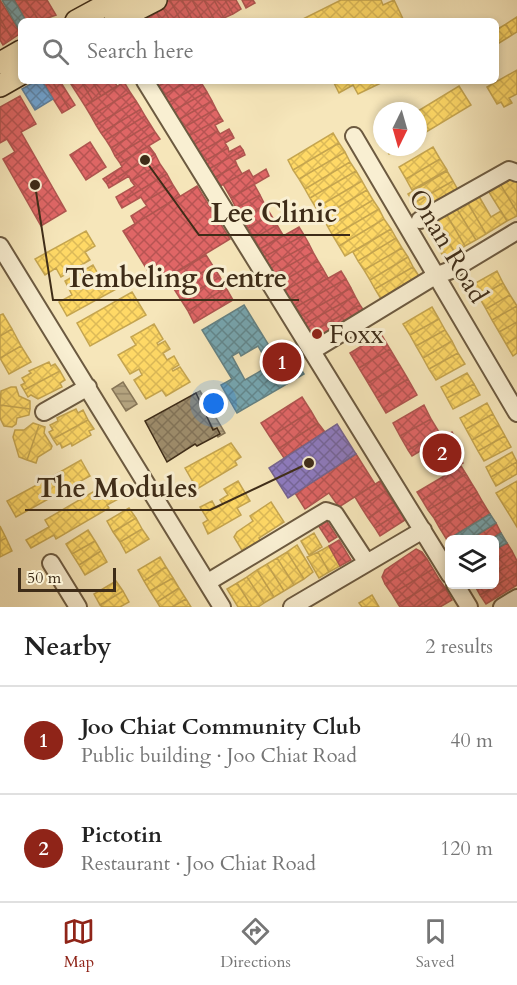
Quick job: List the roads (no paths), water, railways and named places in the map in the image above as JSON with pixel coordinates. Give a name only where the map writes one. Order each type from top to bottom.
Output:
[{"type":"main road","points":[[104,12],[124,0]]},
{"type":"main road","points":[[85,18],[156,0]]},
{"type":"main road","points":[[0,63],[18,53]]},
{"type":"main road","points":[[0,86],[18,76]]},
{"type":"street","points":[[147,84],[445,567]]},
{"type":"street","name":"Onan Road","points":[[354,136],[517,413]]},
{"type":"street","points":[[420,220],[509,170],[517,173]]},
{"type":"street","points":[[314,354],[517,231]]},
{"type":"street","points":[[0,246],[222,607]]},
{"type":"street","points":[[44,412],[88,387]]},
{"type":"street","points":[[208,582],[326,511],[335,514],[367,563]]},
{"type":"street","points":[[292,607],[423,530]]},
{"type":"street","points":[[51,562],[78,607]]},
{"type":"street","points":[[458,589],[469,607]]},
{"type":"street","points":[[502,607],[517,598]]},
{"type":"place","name":"Lee Clinic","points":[[145,160]]},
{"type":"place","name":"Tembeling Centre","points":[[35,185]]},
{"type":"place","name":"Foxx","points":[[317,334]]},
{"type":"place","name":"Joo Chiat Community Club","points":[[282,362]]},
{"type":"place","name":"Pictotin","points":[[442,453]]},
{"type":"place","name":"The Modules","points":[[309,463]]}]
